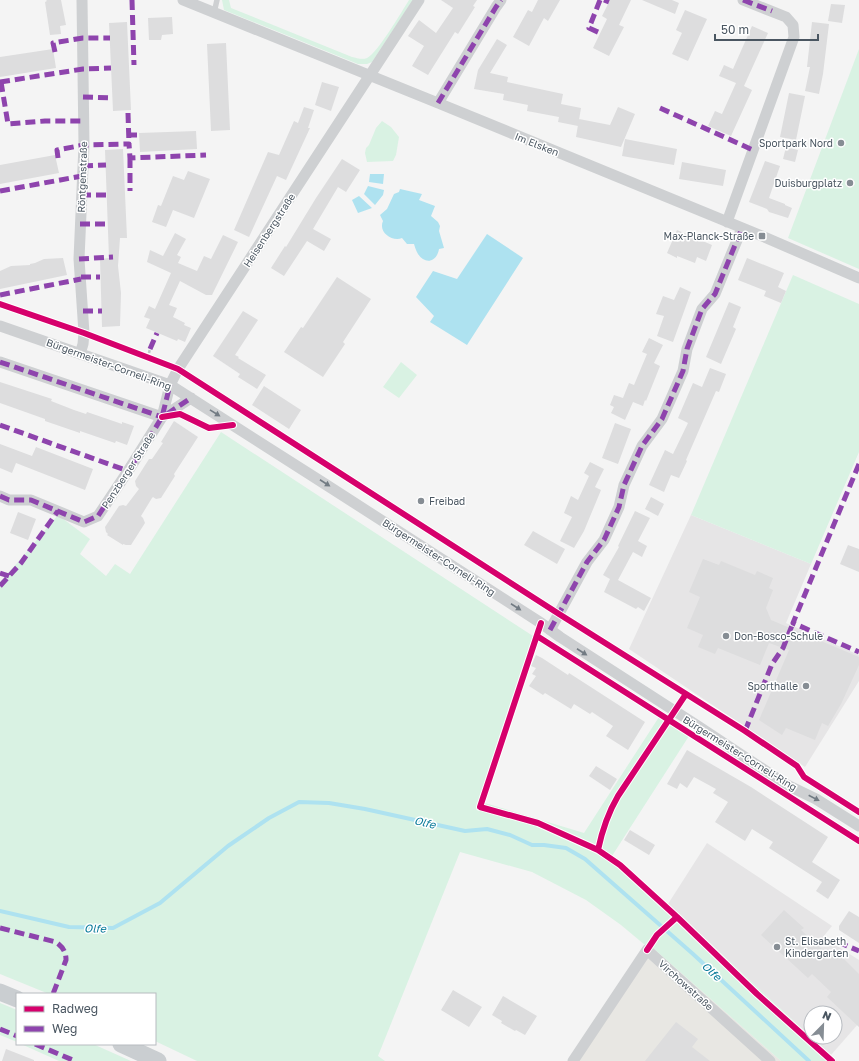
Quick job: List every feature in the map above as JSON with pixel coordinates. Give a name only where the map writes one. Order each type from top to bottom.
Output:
[{"type":"main road","points":[[0,992],[16,999]]},
{"type":"main road","points":[[123,1045],[158,1061]]},
{"type":"street","name":"Röntgenstraße","points":[[80,354],[84,334],[79,254],[84,145],[82,0]]},
{"type":"street","name":"Im Elsken","points":[[183,0],[370,75],[742,228],[859,278]]},
{"type":"street","name":"Heisenbergstraße","points":[[170,385],[178,369],[419,0]]},
{"type":"street","points":[[438,103],[501,0]]},
{"type":"street","points":[[727,222],[794,37],[793,25],[786,17],[743,0]]},
{"type":"street","points":[[550,630],[587,562],[604,540],[619,507],[624,484],[642,446],[662,419],[683,371],[687,349],[702,309],[715,294],[742,228]]},
{"type":"street","name":"Bürgermeister-Corneli-Ring","points":[[0,326],[170,385],[541,622],[560,637],[787,785],[816,799],[859,826]]},
{"type":"street","points":[[0,362],[162,417]]},
{"type":"street","name":"Penzberger Straße","points":[[0,496],[9,500],[31,500],[84,522],[98,516],[162,417],[170,385]]},
{"type":"street","name":"Penzberger Straße","points":[[162,417],[191,398]]},
{"type":"street","name":"Virchowstraße","points":[[573,1061],[647,950],[770,1061]]},
{"type":"lane","points":[[214,13],[217,0]]},
{"type":"shaded area","name":"Don-Bosco-Schule","points":[[691,515],[811,564],[786,623],[859,655],[859,681],[805,767],[629,649]]},
{"type":"shaded area","name":"St. Elisabeth Kindergarten","points":[[707,843],[832,926],[823,937],[859,960],[859,1023],[843,1041],[843,1005],[803,1005],[803,1030],[668,904]]},
{"type":"shaded area","points":[[653,948],[781,1061],[577,1061]]},
{"type":"shaded area","name":"St. Elisabeth Kindergarten","points":[[820,1045],[840,1045],[831,1055]]},
{"type":"green space","points":[[222,0],[229,0],[231,8],[352,57],[363,59],[367,58],[377,49],[409,0],[413,0],[372,62],[367,64],[358,64],[224,10]]},
{"type":"green space","name":"Sportpark Nord","points":[[859,49],[859,269],[788,238]]},
{"type":"green space","points":[[382,121],[391,127],[399,137],[396,155],[393,161],[367,162],[365,153],[366,148],[369,145],[376,128]]},
{"type":"green space","points":[[793,275],[859,304],[859,452],[811,564],[691,515]]},
{"type":"green space","points":[[401,362],[417,375],[399,398],[383,387]]},
{"type":"green space","points":[[221,432],[533,636],[476,808],[485,803],[584,833],[659,717],[689,736],[612,856],[672,908],[803,1029],[803,1045],[820,1045],[837,1061],[781,1061],[653,948],[645,945],[621,925],[586,900],[532,872],[460,852],[378,1056],[385,1061],[197,1061],[156,1041],[156,993],[47,993],[0,974],[0,582],[58,515],[90,539],[80,554],[106,576],[115,564],[130,574]]},
{"type":"green space","points":[[0,1003],[16,1010],[16,1042],[0,1035]]},
{"type":"green space","points":[[23,1045],[95,1045],[131,1061],[59,1061]]},
{"type":"water","points":[[370,174],[384,174],[383,184],[369,182]]},
{"type":"water","points":[[368,186],[384,190],[383,195],[375,205],[364,194]]},
{"type":"water","points":[[400,189],[422,194],[419,200],[435,206],[431,216],[440,226],[439,231],[444,248],[439,249],[436,257],[433,259],[427,261],[424,260],[418,254],[414,244],[407,244],[402,238],[394,239],[387,235],[382,229],[383,221],[380,215],[387,209],[394,194],[399,192]]},
{"type":"water","points":[[359,196],[372,208],[358,213],[352,200]]},
{"type":"water","points":[[487,234],[523,258],[467,345],[430,322],[434,316],[416,297],[433,271],[457,279]]},
{"type":"building","points":[[46,0],[61,0],[66,25],[60,26],[61,34],[50,35],[45,2],[47,1]]},
{"type":"building","points":[[441,0],[477,0],[473,6],[475,7],[458,34],[455,32],[428,75],[412,66],[424,46],[408,36],[419,20],[436,33],[453,8]]},
{"type":"building","points":[[538,0],[560,0],[548,21],[544,18],[529,46],[513,37],[528,10],[532,12]]},
{"type":"building","points":[[610,0],[631,0],[619,25],[624,27],[609,56],[593,48],[607,19],[602,16]]},
{"type":"building","points":[[642,0],[672,0],[679,3],[675,14]]},
{"type":"building","points":[[831,4],[845,5],[842,23],[828,21]]},
{"type":"building","points":[[685,10],[707,19],[688,61],[672,54],[682,33],[676,30]]},
{"type":"building","points":[[172,17],[173,34],[162,35],[161,40],[149,40],[148,18]]},
{"type":"building","points":[[127,22],[131,110],[113,111],[109,23]]},
{"type":"building","points":[[812,22],[829,24],[819,94],[805,91],[810,67],[807,67]]},
{"type":"building","points":[[752,26],[768,33],[744,86],[752,90],[731,136],[708,126],[715,111],[722,114],[736,83],[719,76],[724,65],[733,69]]},
{"type":"building","points":[[497,39],[507,45],[490,73],[508,77],[507,82],[563,94],[561,104],[581,108],[578,126],[558,122],[559,117],[527,111],[528,105],[503,100],[504,94],[474,89],[478,70]]},
{"type":"building","points":[[226,43],[230,130],[211,131],[207,44]]},
{"type":"building","points":[[53,49],[56,68],[0,77],[0,57]]},
{"type":"building","points":[[322,82],[339,87],[331,111],[315,105]]},
{"type":"building","points":[[789,93],[805,96],[796,140],[780,137]]},
{"type":"building","points":[[304,107],[314,110],[308,128],[310,128],[286,180],[277,176],[249,237],[234,230],[268,152],[279,155],[294,121],[298,123]]},
{"type":"building","points":[[618,107],[635,114],[621,147],[576,137],[579,119],[610,125]]},
{"type":"building","points":[[196,131],[197,149],[140,152],[139,133]]},
{"type":"building","points":[[625,139],[677,149],[674,165],[622,156]]},
{"type":"building","points":[[786,147],[798,150],[795,162],[783,159]]},
{"type":"building","points":[[123,149],[127,238],[120,238],[118,266],[121,293],[120,326],[102,327],[100,259],[109,258],[105,150]]},
{"type":"building","points":[[55,155],[59,173],[0,184],[0,165]]},
{"type":"building","points":[[342,159],[360,170],[346,192],[338,187],[313,229],[331,239],[324,251],[307,241],[284,276],[271,268]]},
{"type":"building","points":[[765,161],[780,166],[769,198],[792,208],[788,218],[769,212],[767,209],[749,202]]},
{"type":"building","points":[[682,162],[726,170],[723,186],[679,179]]},
{"type":"building","points":[[188,171],[210,179],[194,218],[173,210],[166,227],[152,222],[158,205],[161,206],[173,176],[184,180]]},
{"type":"building","points":[[677,230],[712,245],[706,261],[697,257],[695,263],[677,256],[677,258],[667,253]]},
{"type":"building","points":[[175,233],[186,239],[177,255],[181,257],[178,263],[197,271],[204,256],[211,259],[223,235],[238,242],[212,295],[206,295],[180,281],[169,305],[177,308],[173,317],[191,328],[185,342],[178,339],[177,341],[146,328],[150,319],[144,317],[149,306],[155,309],[171,273],[147,262],[150,250],[163,256]]},
{"type":"building","points":[[63,258],[67,275],[0,289],[0,271],[11,266],[30,265],[44,259]]},
{"type":"building","points":[[747,258],[784,273],[778,287],[786,291],[781,303],[764,296],[766,291],[738,280]]},
{"type":"building","points":[[337,277],[371,299],[343,342],[345,344],[323,377],[284,352],[301,327],[303,328]]},
{"type":"building","points":[[680,287],[691,292],[673,342],[657,336],[664,316],[656,314],[663,296],[674,300]]},
{"type":"building","points":[[729,302],[741,307],[733,327],[736,329],[721,364],[706,357]]},
{"type":"building","points":[[243,311],[258,320],[235,355],[266,375],[257,389],[238,377],[240,374],[213,356]]},
{"type":"building","points":[[649,338],[663,345],[654,363],[660,366],[643,406],[633,402],[625,420],[611,413],[614,407],[610,405],[614,395],[623,398],[629,383],[634,385],[647,354],[642,352]]},
{"type":"building","points":[[710,368],[726,374],[719,392],[716,391],[679,478],[671,475],[664,492],[649,485],[665,450],[673,454],[688,423],[678,418],[693,383],[702,387]]},
{"type":"building","points":[[0,382],[52,399],[51,401],[86,414],[87,412],[122,424],[122,422],[134,426],[127,445],[116,441],[115,443],[80,431],[80,433],[0,403]]},
{"type":"building","points":[[264,386],[301,410],[289,429],[252,405]]},
{"type":"building","points":[[174,421],[198,437],[174,474],[175,476],[161,498],[152,498],[141,516],[145,523],[131,545],[123,545],[107,535],[108,534],[105,527],[119,506],[126,506],[139,489],[136,486],[135,481],[149,459],[152,459],[163,443],[161,442]]},
{"type":"building","points":[[615,423],[631,429],[618,464],[602,458]]},
{"type":"building","points":[[0,444],[32,456],[36,447],[93,469],[85,490],[16,463],[12,473],[0,468]]},
{"type":"building","points":[[590,462],[604,469],[595,487],[601,490],[584,531],[574,548],[560,541],[572,517],[564,513],[571,496],[578,500],[589,476],[584,473]]},
{"type":"building","points":[[651,497],[664,504],[658,516],[645,509]]},
{"type":"building","points":[[635,511],[650,518],[638,541],[647,546],[642,557],[633,552],[618,580],[651,598],[644,611],[638,607],[636,609],[604,592],[610,579],[603,575],[619,547],[618,546]]},
{"type":"building","points":[[18,512],[36,519],[28,540],[10,533]]},
{"type":"building","points":[[533,531],[565,549],[557,564],[524,545]]},
{"type":"building","points":[[848,545],[859,549],[859,572],[840,564]]},
{"type":"building","points":[[703,559],[719,565],[721,561],[755,575],[757,571],[773,578],[769,588],[773,590],[766,608],[771,620],[859,657],[859,665],[841,704],[828,726],[822,723],[815,740],[786,728],[782,735],[759,720],[789,650],[769,643],[760,665],[718,648],[715,654],[698,647],[703,635],[687,628],[700,597],[689,592]]},
{"type":"building","points":[[536,655],[568,675],[569,673],[645,722],[628,750],[606,736],[613,726],[592,712],[590,714],[574,704],[571,709],[545,693],[543,695],[529,686],[536,676],[532,674],[536,668],[531,666]]},
{"type":"building","points":[[687,750],[751,787],[828,837],[812,862],[840,880],[828,899],[816,891],[822,882],[769,848],[773,842],[752,829],[745,841],[715,822],[728,802],[713,793],[716,789],[694,777],[687,788],[680,783],[677,789],[667,784]]},
{"type":"building","points":[[596,766],[617,779],[610,790],[589,776]]},
{"type":"building","points":[[630,830],[655,845],[649,855],[624,840]]},
{"type":"building","points":[[784,910],[804,928],[801,930],[825,952],[828,949],[831,952],[834,949],[859,974],[859,1027],[843,1012],[843,1005],[836,1005],[827,997],[831,992],[812,974],[808,978],[761,935]]},
{"type":"building","points":[[849,911],[859,917],[859,943],[839,930],[839,926]]},
{"type":"building","points":[[453,990],[482,1007],[469,1027],[441,1010]]},
{"type":"building","points":[[503,996],[537,1016],[525,1035],[501,1023],[502,1021],[492,1015]]},
{"type":"building","points":[[676,1022],[698,1039],[692,1047],[710,1061],[645,1061]]},
{"type":"building","points":[[6,1049],[34,1060],[34,1061],[2,1061]]},
{"type":"waterway","name":"Olfe","points":[[0,911],[69,927],[113,928],[160,903],[228,846],[269,818],[299,802],[329,803],[365,809],[465,831],[487,829],[510,835],[532,845],[566,848],[585,859],[693,954],[809,1061]]},
{"type":"marked path","points":[[132,0],[134,65]]},
{"type":"marked path","points":[[438,103],[501,0]]},
{"type":"marked path","points":[[600,0],[589,28],[600,33]]},
{"type":"marked path","points":[[604,0],[609,2]]},
{"type":"marked path","points":[[743,0],[772,11]]},
{"type":"marked path","points":[[55,52],[53,43],[83,38],[110,38]]},
{"type":"marked path","points":[[0,82],[83,69],[111,68]]},
{"type":"marked path","points":[[1,82],[8,124],[45,121],[83,121]]},
{"type":"marked path","points":[[83,97],[112,98]]},
{"type":"marked path","points":[[660,108],[753,150]]},
{"type":"marked path","points":[[128,113],[129,144]]},
{"type":"marked path","points":[[129,135],[137,135]]},
{"type":"marked path","points":[[58,158],[57,150],[84,145],[129,144],[130,158],[206,155]]},
{"type":"marked path","points":[[130,158],[130,191]]},
{"type":"marked path","points":[[83,166],[106,165]]},
{"type":"marked path","points":[[0,191],[82,176]]},
{"type":"marked path","points":[[81,195],[107,195]]},
{"type":"marked path","points":[[80,224],[108,224]]},
{"type":"marked path","points":[[550,630],[587,562],[604,540],[619,507],[624,485],[642,446],[662,419],[683,371],[687,349],[702,309],[715,294],[742,228]]},
{"type":"marked path","points":[[79,259],[113,257]]},
{"type":"marked path","points":[[81,277],[100,277]]},
{"type":"marked path","points":[[0,295],[81,279]]},
{"type":"marked path","points":[[83,311],[102,311]]},
{"type":"marked path","points":[[150,349],[157,333]]},
{"type":"marked path","points":[[0,362],[165,417]]},
{"type":"marked path","points":[[0,496],[9,500],[31,500],[84,522],[98,516],[162,417],[170,385]]},
{"type":"marked path","points":[[167,414],[191,398]]},
{"type":"marked path","points":[[0,425],[128,471]]},
{"type":"marked path","points":[[859,464],[793,623],[859,652]]},
{"type":"marked path","points":[[0,586],[21,563],[58,511]]},
{"type":"marked path","points":[[0,573],[9,576]]},
{"type":"marked path","points":[[745,731],[772,664],[783,648],[793,623]]},
{"type":"marked path","points":[[0,928],[56,942],[62,948],[65,952],[66,960],[53,993]]},
{"type":"marked path","points":[[838,942],[859,951]]},
{"type":"marked path","points":[[0,1029],[16,1036]]},
{"type":"marked path","points":[[37,1045],[75,1061]]},
{"type":"cycle path","points":[[0,304],[84,333],[178,369],[559,614],[745,731],[797,766],[804,777],[859,812]]},
{"type":"cycle path","points":[[162,417],[180,414],[209,428],[233,425]]},
{"type":"cycle path","points":[[541,623],[480,807],[538,823],[598,850]]},
{"type":"cycle path","points":[[537,636],[859,841]]},
{"type":"cycle path","points":[[647,950],[657,935],[677,917],[620,865],[598,850],[606,822],[618,796],[686,694]]},
{"type":"cycle path","points":[[677,917],[757,994],[832,1061]]},
{"type":"place","name":"Sportpark Nord","points":[[841,143]]},
{"type":"place","name":"Duisburgplatz","points":[[850,183]]},
{"type":"place","name":"Max-Planck-Straße","points":[[762,236]]},
{"type":"place","name":"Freibad","points":[[421,501]]},
{"type":"place","name":"Don-Bosco-Schule","points":[[726,636]]},
{"type":"place","name":"Sporthalle","points":[[806,686]]},
{"type":"place","name":"St. Elisabeth Kindergarten","points":[[777,947]]}]
